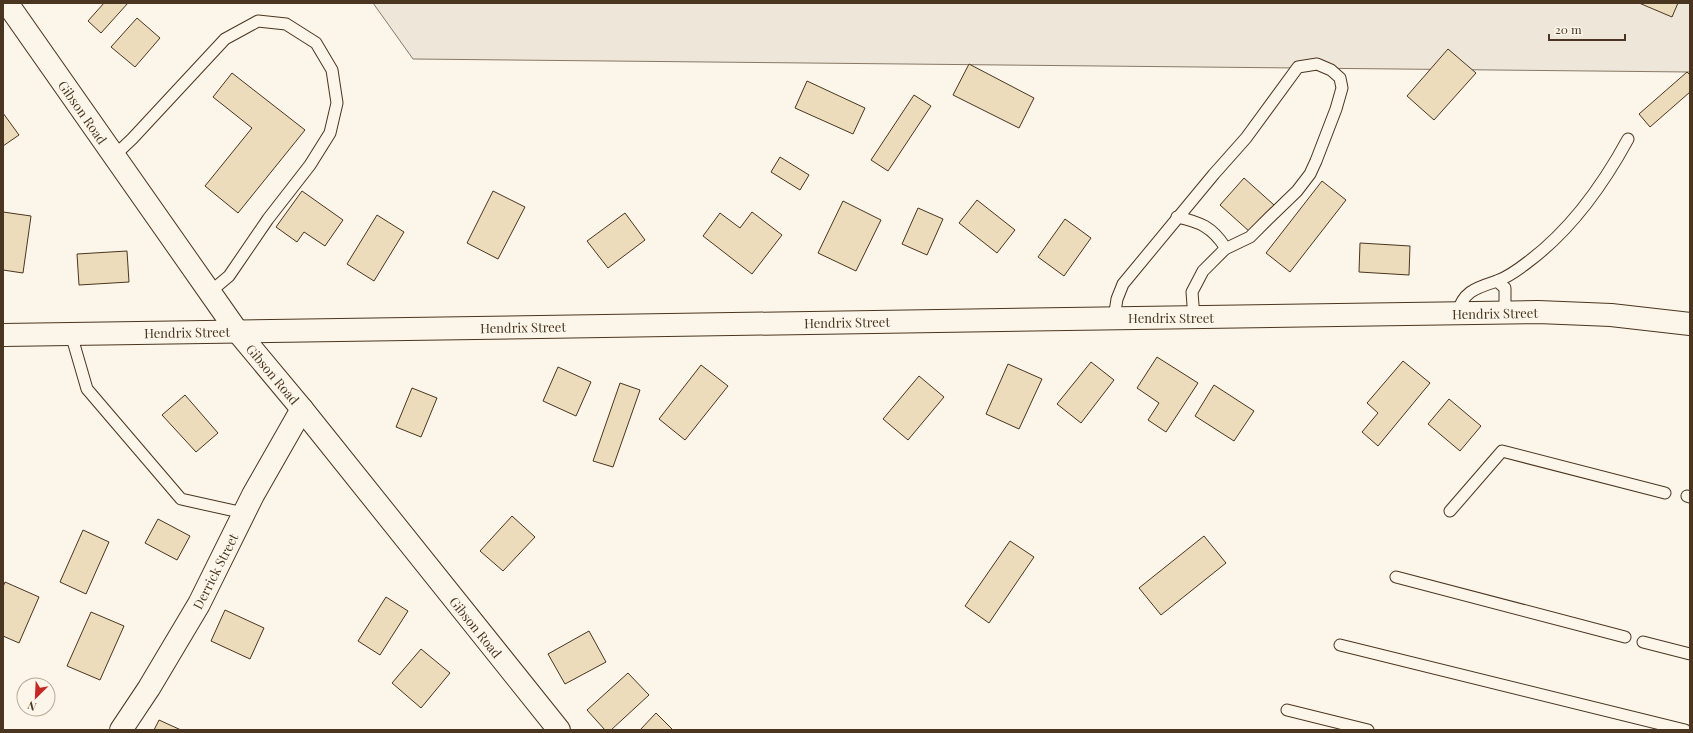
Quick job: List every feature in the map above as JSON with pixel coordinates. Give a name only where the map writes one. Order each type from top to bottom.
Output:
[{"type":"street","name":"Gibson Road","points":[[7,3],[237,331],[302,409],[559,730]]},
{"type":"street","name":"Hendrix Street","points":[[3,335],[1538,312],[1611,315],[1690,324]]},
{"type":"street","name":"Derrick Street","points":[[121,730],[150,688],[199,604],[244,513],[302,409]]},
{"type":"lane","points":[[114,156],[132,140],[225,39],[258,21],[286,24],[316,43],[332,70],[337,103],[330,133],[310,165],[268,219],[229,276],[210,292]]},
{"type":"lane","points":[[1114,318],[1117,299],[1123,284],[1177,217],[1246,138],[1298,67],[1316,64],[1331,70],[1340,78],[1342,88],[1336,109],[1310,174],[1297,191],[1250,237],[1225,249],[1203,271],[1192,292],[1194,318]]},
{"type":"lane","points":[[1457,314],[1460,303],[1464,297],[1481,286],[1497,281],[1514,272],[1562,232],[1612,170],[1628,139]]},
{"type":"lane","points":[[1177,217],[1195,220],[1217,234],[1225,249]]},
{"type":"lane","points":[[1497,281],[1505,288],[1505,305],[1502,313]]},
{"type":"lane","points":[[70,334],[87,389],[181,499],[244,513]]},
{"type":"lane","points":[[1450,511],[1502,451],[1665,493]]},
{"type":"lane","points":[[1396,577],[1625,637]]},
{"type":"lane","points":[[1643,642],[1690,654]]},
{"type":"lane","points":[[1340,645],[1684,730]]},
{"type":"lane","points":[[1287,710],[1368,730]]},
{"type":"shaded area","points":[[373,3],[1690,3],[1690,72],[413,59]]},
{"type":"building","points":[[104,3],[128,3],[101,33],[88,21]]},
{"type":"building","points":[[1639,3],[1678,3],[1672,17]]},
{"type":"building","points":[[137,18],[160,38],[135,67],[111,47]]},
{"type":"building","points":[[1448,49],[1476,73],[1434,120],[1407,96]]},
{"type":"building","points":[[969,64],[1034,98],[1019,128],[953,95]]},
{"type":"building","points":[[1687,72],[1690,75],[1690,92],[1650,127],[1639,114]]},
{"type":"building","points":[[232,73],[305,130],[238,213],[205,186],[252,128],[213,97]]},
{"type":"building","points":[[807,81],[865,108],[853,134],[795,108]]},
{"type":"building","points":[[914,95],[931,106],[888,171],[871,160]]},
{"type":"building","points":[[3,113],[19,135],[3,146]]},
{"type":"building","points":[[780,157],[809,175],[800,190],[771,172]]},
{"type":"building","points":[[1244,178],[1274,205],[1250,232],[1220,205]]},
{"type":"building","points":[[1322,181],[1346,200],[1290,272],[1266,253]]},
{"type":"building","points":[[302,191],[343,220],[325,246],[304,232],[297,242],[276,227]]},
{"type":"building","points":[[493,191],[525,207],[498,259],[467,243]]},
{"type":"building","points":[[977,200],[1015,230],[997,253],[959,223]]},
{"type":"building","points":[[843,201],[881,220],[856,271],[818,253]]},
{"type":"building","points":[[918,208],[943,219],[927,255],[902,244]]},
{"type":"building","points":[[3,212],[31,216],[23,273],[3,270]]},
{"type":"building","points":[[752,212],[782,235],[752,274],[703,236],[720,213],[740,228]]},
{"type":"building","points":[[625,213],[645,240],[608,268],[587,241]]},
{"type":"building","points":[[377,215],[404,232],[374,281],[347,264]]},
{"type":"building","points":[[1065,219],[1091,238],[1064,276],[1038,257]]},
{"type":"building","points":[[1360,243],[1410,246],[1409,275],[1359,272]]},
{"type":"building","points":[[127,251],[129,282],[79,285],[77,254]]},
{"type":"building","points":[[1157,357],[1198,383],[1166,432],[1148,420],[1159,403],[1137,388]]},
{"type":"building","points":[[1403,361],[1430,383],[1378,446],[1362,432],[1378,413],[1367,403]]},
{"type":"building","points":[[1091,362],[1114,380],[1081,423],[1057,404]]},
{"type":"building","points":[[1008,364],[1042,379],[1019,429],[986,414]]},
{"type":"building","points":[[701,365],[728,386],[685,440],[659,419]]},
{"type":"building","points":[[558,367],[591,382],[576,416],[543,401]]},
{"type":"building","points":[[919,376],[944,397],[908,440],[883,419]]},
{"type":"building","points":[[620,383],[640,390],[613,467],[593,461]]},
{"type":"building","points":[[1214,385],[1254,411],[1234,441],[1195,416]]},
{"type":"building","points":[[412,388],[437,398],[421,437],[396,427]]},
{"type":"building","points":[[185,395],[218,433],[196,452],[162,415]]},
{"type":"building","points":[[1449,399],[1481,426],[1460,451],[1428,424]]},
{"type":"building","points":[[512,516],[535,537],[503,571],[480,551]]},
{"type":"building","points":[[158,519],[190,536],[177,560],[145,543]]},
{"type":"building","points":[[83,530],[109,542],[86,594],[60,582]]},
{"type":"building","points":[[1204,536],[1226,563],[1161,615],[1139,588]]},
{"type":"building","points":[[1010,541],[1034,557],[989,623],[965,606]]},
{"type":"building","points":[[5,582],[39,597],[19,643],[3,636],[3,587]]},
{"type":"building","points":[[386,597],[408,611],[380,655],[358,641]]},
{"type":"building","points":[[225,610],[264,628],[250,659],[211,641]]},
{"type":"building","points":[[91,612],[124,626],[100,680],[67,666]]},
{"type":"building","points":[[589,631],[606,662],[565,684],[548,654]]},
{"type":"building","points":[[421,649],[450,673],[421,708],[392,683]]},
{"type":"building","points":[[628,673],[649,695],[611,730],[605,730],[587,710]]},
{"type":"building","points":[[656,713],[673,730],[640,730]]},
{"type":"building","points":[[159,720],[181,730],[154,730]]}]
